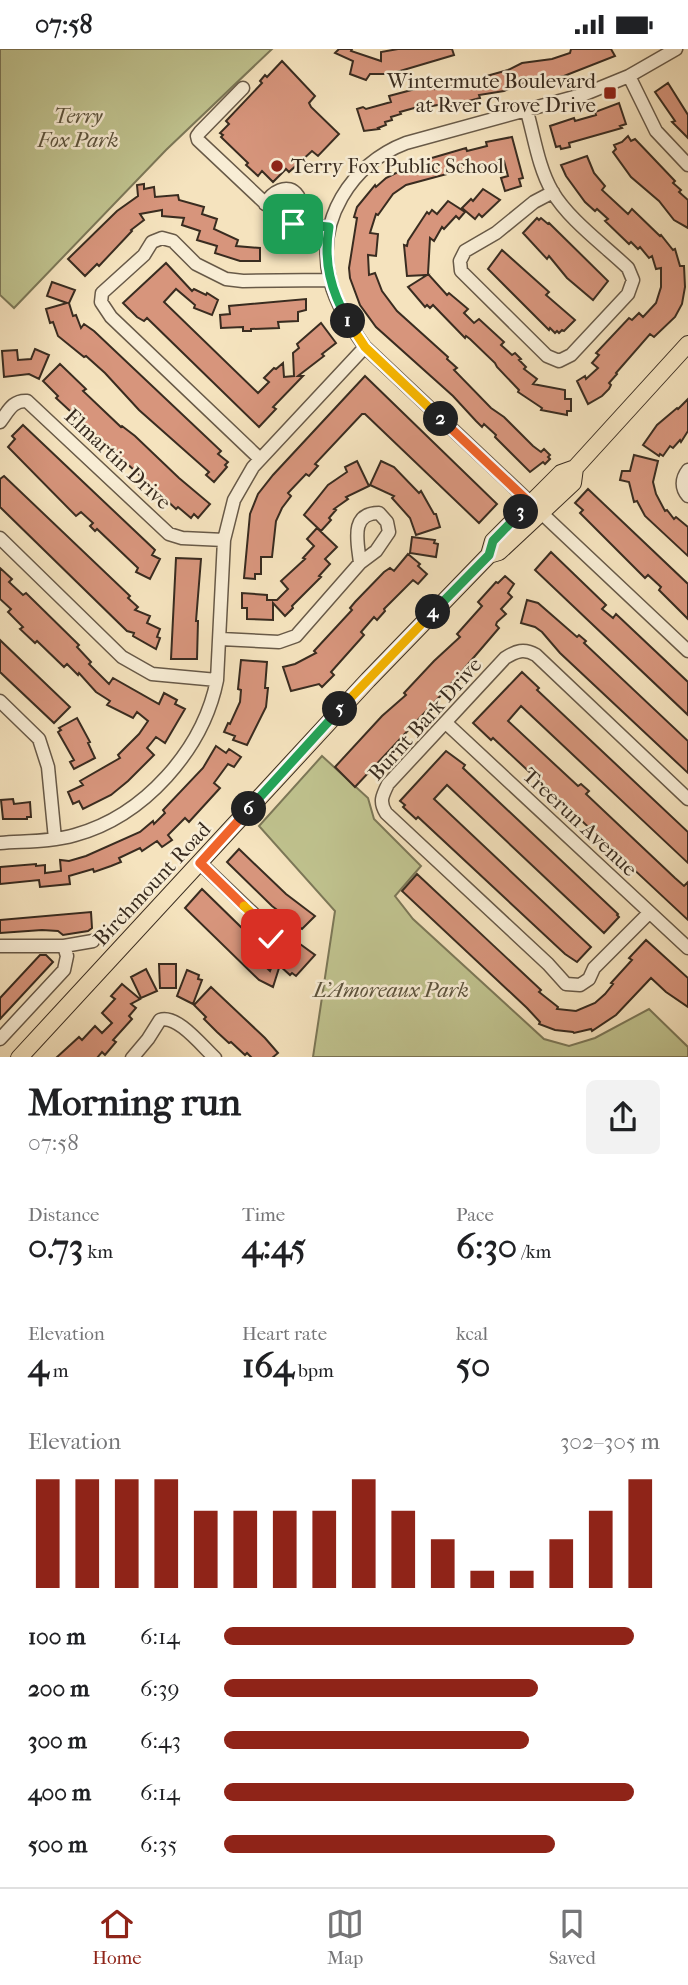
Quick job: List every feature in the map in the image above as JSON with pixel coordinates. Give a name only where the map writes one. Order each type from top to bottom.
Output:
[{"type":"main road","name":"Birchmount Road","points":[[20,1057],[368,680],[489,555],[493,541],[573,483],[575,468],[688,344]]},
{"type":"street","points":[[676,49],[629,76],[585,94],[406,143],[380,155],[364,167],[348,185],[334,212],[326,250],[330,280],[342,310],[365,347],[688,651]]},
{"type":"street","points":[[629,76],[656,131],[688,165]]},
{"type":"street","points":[[243,88],[197,138],[286,222],[329,227]]},
{"type":"street","points":[[526,108],[552,191],[566,209],[628,268],[633,280],[631,291],[619,305],[571,355],[559,361],[547,356],[461,271],[460,261],[465,251],[496,233],[552,191]]},
{"type":"street","points":[[265,204],[276,191],[293,191],[299,197],[304,225]]},
{"type":"street","points":[[259,458],[104,310],[102,293],[144,255],[152,242],[162,238],[173,241],[196,264],[226,279],[330,280]]},
{"type":"street","points":[[0,843],[55,839],[110,822],[155,787],[199,734],[214,699],[217,680],[224,540],[227,520],[237,492],[259,458],[365,347]]},
{"type":"street","name":"Elmartin Drive","points":[[0,422],[14,403],[27,401],[170,534],[182,538],[224,540]]},
{"type":"street","points":[[688,470],[683,487],[688,496]]},
{"type":"street","points":[[0,538],[122,657],[152,674],[217,680]]},
{"type":"street","points":[[221,639],[279,642],[296,636],[360,563]]},
{"type":"street","name":"Burnt Bark Drive","points":[[649,913],[594,968],[586,982],[571,986],[561,981],[548,964],[386,813],[381,797],[388,784],[505,658],[515,651],[530,652],[688,799]]},
{"type":"street","points":[[0,701],[39,740],[48,767],[55,839]]},
{"type":"street","name":"Treerun Avenue","points":[[446,723],[688,948]]},
{"type":"street","points":[[200,863],[261,922],[271,939]]},
{"type":"street","points":[[0,946],[64,946],[93,941]]},
{"type":"street","points":[[0,1039],[64,970],[67,956],[64,946]]},
{"type":"street","points":[[133,1057],[160,1020],[167,1018],[176,1021],[214,1057]]},
{"type":"green space","name":"Terry Fox Park","points":[[0,49],[272,49],[166,150],[14,308],[0,295]]},
{"type":"green space","name":"L'Amoreaux Park","points":[[322,756],[368,798],[374,819],[421,866],[395,896],[413,919],[544,1039],[569,1046],[595,1038],[649,1009],[688,1047],[688,1057],[313,1057],[335,911],[259,826]]},
{"type":"building","points":[[339,49],[352,49],[351,51],[381,61],[381,52],[398,49],[452,49],[454,55],[390,74],[370,74],[366,80],[350,74],[353,61],[335,53]]},
{"type":"building","points":[[571,49],[611,49],[615,56],[564,76],[534,82],[533,79],[504,91],[479,95],[480,98],[450,106],[449,103],[432,106],[432,103],[400,112],[401,114],[391,117],[392,120],[385,122],[386,125],[379,129],[364,131],[357,109],[391,102],[389,96],[434,84],[435,89],[451,86],[508,70],[522,63],[552,59],[570,53]]},
{"type":"building","points":[[282,61],[315,96],[309,103],[311,107],[339,134],[318,156],[312,151],[289,172],[286,169],[273,182],[262,171],[258,176],[246,165],[248,163],[220,133],[229,124],[226,121],[262,83],[260,81],[265,75],[267,77]]},
{"type":"building","points":[[668,83],[688,115],[688,138],[672,122],[675,121],[655,92]]},
{"type":"building","points":[[619,103],[626,124],[620,126],[622,128],[569,143],[570,147],[556,147],[550,126],[574,118],[575,121],[596,115],[595,112]]},
{"type":"building","points":[[628,136],[631,141],[635,139],[675,181],[673,183],[681,190],[679,192],[688,200],[688,228],[674,220],[659,201],[631,177],[613,152],[616,149],[614,145]]},
{"type":"building","points":[[512,137],[523,178],[519,179],[521,186],[505,191],[501,178],[508,176],[504,161],[406,185],[393,194],[378,215],[376,214],[370,233],[378,234],[376,256],[368,255],[369,275],[375,273],[382,291],[397,311],[448,357],[457,368],[454,370],[491,408],[533,446],[541,452],[544,449],[550,455],[545,464],[543,462],[530,472],[496,435],[484,424],[482,427],[453,396],[376,327],[360,305],[349,268],[357,207],[375,185],[376,187],[402,170],[401,167],[466,148],[467,151],[487,146],[486,142]]},
{"type":"building","points":[[587,156],[594,173],[605,186],[602,190],[628,214],[632,209],[675,249],[680,266],[684,266],[685,287],[682,304],[675,317],[654,337],[650,334],[616,373],[609,383],[609,389],[588,404],[577,381],[585,376],[586,379],[598,368],[592,363],[599,355],[596,353],[629,318],[632,320],[639,313],[643,317],[656,303],[661,287],[661,268],[656,269],[652,256],[649,258],[640,247],[638,249],[631,242],[629,244],[605,221],[608,219],[585,202],[566,176],[561,165]]},
{"type":"building","points":[[144,184],[144,189],[154,187],[155,197],[178,195],[179,200],[204,207],[202,214],[217,219],[214,229],[238,240],[236,246],[260,248],[260,261],[240,261],[215,253],[217,246],[197,240],[200,231],[182,225],[184,218],[162,216],[162,210],[140,214],[144,220],[131,230],[99,266],[97,264],[85,276],[68,259],[117,211],[138,196],[137,185]]},
{"type":"building","points":[[483,189],[500,200],[482,217],[479,214],[475,219],[462,208],[471,199],[473,201]]},
{"type":"building","points":[[448,201],[465,212],[459,219],[456,216],[444,229],[442,227],[434,241],[430,238],[428,274],[447,295],[449,293],[468,309],[464,313],[474,323],[479,319],[504,342],[501,345],[521,359],[519,360],[526,367],[524,369],[537,379],[533,384],[565,390],[565,399],[571,399],[571,411],[567,411],[567,415],[541,410],[542,408],[518,392],[495,363],[470,339],[466,336],[465,338],[433,305],[430,308],[427,305],[425,307],[408,287],[427,275],[407,276],[404,245],[407,246],[427,212],[429,214],[432,210],[437,214]]},
{"type":"building","points":[[537,218],[549,223],[608,281],[593,300],[567,278],[549,256],[547,259],[523,233]]},
{"type":"building","points":[[502,250],[549,292],[546,295],[575,320],[564,331],[555,333],[550,328],[549,330],[488,269]]},
{"type":"building","points":[[166,263],[192,291],[194,289],[206,295],[207,293],[218,300],[212,315],[194,308],[195,305],[176,289],[164,302],[258,393],[269,382],[264,378],[283,363],[284,377],[294,376],[293,353],[299,348],[297,344],[321,323],[336,343],[298,376],[303,376],[273,407],[276,409],[259,427],[147,318],[144,321],[137,317],[123,303]]},
{"type":"building","points":[[52,282],[75,290],[69,303],[81,328],[84,324],[94,331],[221,451],[218,454],[228,462],[225,465],[227,467],[214,482],[206,475],[209,472],[139,410],[105,373],[58,336],[46,309],[67,303],[47,296]]},
{"type":"building","points":[[306,299],[306,310],[298,312],[298,321],[278,322],[279,328],[243,331],[243,327],[221,328],[220,315],[230,314],[229,306]]},
{"type":"building","points":[[35,349],[49,355],[39,379],[29,374],[4,377],[2,351],[17,350],[18,360],[31,359]]},
{"type":"building","points":[[60,364],[86,389],[83,391],[121,427],[135,436],[210,504],[198,518],[194,514],[191,518],[178,507],[176,509],[56,398],[58,396],[43,381]]},
{"type":"building","points":[[365,376],[497,504],[479,523],[362,414],[315,464],[318,466],[309,476],[306,474],[288,493],[291,496],[276,521],[272,557],[261,557],[261,574],[255,574],[255,579],[244,578],[250,514],[258,494]]},
{"type":"building","points":[[688,399],[688,431],[681,442],[680,440],[673,448],[670,446],[663,456],[643,445],[657,425]]},
{"type":"building","points":[[23,425],[155,550],[152,555],[160,559],[150,579],[136,572],[138,568],[97,529],[95,531],[90,526],[93,523],[81,512],[76,516],[8,447],[15,439],[12,436]]},
{"type":"building","points":[[634,455],[658,461],[653,482],[656,494],[665,511],[688,527],[688,556],[645,516],[637,501],[634,502],[629,482],[620,480],[622,471],[630,471]]},
{"type":"building","points":[[357,461],[369,486],[346,497],[348,499],[334,509],[336,510],[329,518],[331,520],[321,531],[304,515],[328,485],[347,472],[345,467]]},
{"type":"building","points":[[381,461],[394,467],[419,493],[421,491],[436,514],[440,527],[416,535],[410,518],[392,498],[394,496],[370,485]]},
{"type":"building","points":[[4,476],[130,596],[128,598],[138,607],[135,610],[150,616],[147,623],[160,629],[156,649],[127,631],[0,507],[0,479]]},
{"type":"building","points":[[588,489],[688,584],[688,619],[659,590],[661,587],[648,575],[645,578],[580,513],[583,510],[575,503]]},
{"type":"building","points":[[317,528],[337,547],[325,559],[330,564],[319,576],[321,577],[285,616],[273,603],[273,620],[247,619],[247,608],[242,608],[242,593],[267,595],[267,600],[277,600],[288,589],[281,581],[305,559],[303,558],[314,546],[307,539]]},
{"type":"building","points":[[412,537],[435,540],[434,543],[438,544],[436,557],[410,553]]},
{"type":"building","points":[[551,552],[606,605],[602,609],[613,618],[616,614],[688,682],[688,715],[535,570]]},
{"type":"building","points":[[408,554],[427,574],[418,584],[413,580],[384,609],[377,620],[374,617],[361,632],[364,635],[331,672],[334,675],[322,687],[319,684],[291,691],[283,667],[316,653],[314,651],[352,610],[350,608],[355,602],[384,572],[390,568],[394,571]]},
{"type":"building","points":[[176,558],[201,559],[196,621],[197,659],[171,659]]},
{"type":"building","points":[[0,568],[12,579],[9,582],[23,595],[26,593],[79,645],[77,647],[91,662],[89,664],[109,684],[113,678],[159,704],[164,693],[177,700],[175,704],[185,709],[165,743],[156,737],[147,748],[154,755],[128,781],[111,795],[83,809],[79,801],[73,804],[68,792],[83,785],[80,781],[120,758],[118,755],[148,721],[137,712],[133,718],[107,705],[110,701],[96,692],[79,673],[78,675],[67,664],[64,667],[20,629],[23,627],[8,612],[11,609],[0,599]]},
{"type":"building","points":[[505,576],[514,584],[508,593],[512,597],[501,609],[506,614],[497,622],[499,628],[445,691],[355,787],[335,767],[382,716],[406,695],[404,693],[434,661],[460,637],[457,634],[482,606],[478,602]]},
{"type":"building","points":[[527,600],[538,603],[577,637],[579,635],[586,641],[584,643],[688,741],[688,773],[560,653],[542,632],[521,623]]},
{"type":"building","points":[[0,640],[70,707],[54,723],[0,672]]},
{"type":"building","points":[[241,660],[267,662],[266,707],[247,745],[233,740],[235,736],[224,732],[240,702],[241,690],[238,689]]},
{"type":"building","points":[[522,672],[539,688],[537,690],[688,832],[688,863],[521,706],[508,721],[578,786],[581,784],[589,791],[586,794],[675,878],[684,886],[688,882],[688,920],[493,738],[491,740],[473,723]]},
{"type":"building","points":[[77,718],[95,758],[74,769],[70,762],[74,760],[58,732],[61,730],[59,728]]},
{"type":"building","points":[[216,746],[226,753],[229,749],[241,757],[234,767],[228,764],[214,783],[220,788],[189,822],[185,818],[168,835],[172,840],[162,847],[157,841],[142,851],[140,848],[119,858],[121,862],[111,866],[69,876],[70,884],[40,887],[39,880],[0,884],[0,867],[36,864],[45,865],[45,873],[61,871],[60,860],[69,861],[86,856],[140,832],[153,821],[154,824],[165,813],[163,810],[203,768]]},
{"type":"building","points":[[446,751],[465,765],[463,768],[618,914],[619,917],[604,933],[447,785],[434,799],[591,947],[577,962],[565,954],[418,817],[416,819],[403,807],[405,805],[400,801]]},
{"type":"building","points":[[13,799],[14,804],[30,802],[31,817],[3,819],[1,800]]},
{"type":"building","points":[[239,849],[286,894],[315,916],[302,929],[272,906],[227,862]]},
{"type":"building","points":[[417,874],[541,990],[539,992],[558,1007],[557,1009],[576,1011],[595,1003],[605,994],[613,984],[611,983],[632,960],[629,958],[646,940],[688,978],[688,1007],[651,978],[616,1015],[592,1031],[574,1033],[539,1024],[527,1008],[402,891]]},
{"type":"building","points":[[202,889],[246,932],[248,935],[243,940],[249,946],[247,949],[270,971],[272,966],[279,968],[273,987],[259,980],[185,908]]},
{"type":"building","points":[[91,912],[92,928],[88,931],[63,935],[58,931],[42,930],[0,933],[0,920]]},
{"type":"building","points":[[300,944],[315,955],[296,976],[292,973],[290,975],[280,966]]},
{"type":"building","points":[[40,955],[46,955],[53,962],[0,1019],[0,998]]},
{"type":"building","points":[[159,964],[176,964],[176,988],[160,988]]},
{"type":"building","points":[[146,969],[157,991],[141,998],[131,977]]},
{"type":"building","points":[[187,970],[199,975],[198,979],[202,980],[193,1004],[177,996]]},
{"type":"building","points":[[122,984],[140,999],[131,1004],[136,1008],[129,1016],[132,1019],[113,1040],[116,1042],[105,1055],[102,1052],[98,1057],[57,1057],[79,1037],[82,1040],[95,1026],[102,1033],[112,1023],[102,1013],[115,999],[111,996]]},
{"type":"building","points":[[211,987],[278,1053],[273,1057],[251,1057],[247,1053],[245,1055],[217,1032],[194,1005]]},
{"type":"place","name":"Wintermute Boulevard at Rver Grove Drive","points":[[610,93]]},
{"type":"place","name":"Terry Fox Public School","points":[[277,166]]},
{"type":"route","points":[[271,939],[261,922],[200,863],[368,680],[489,555],[493,541],[530,503],[365,347],[342,310],[330,280],[326,250],[329,227],[293,224]]}]
